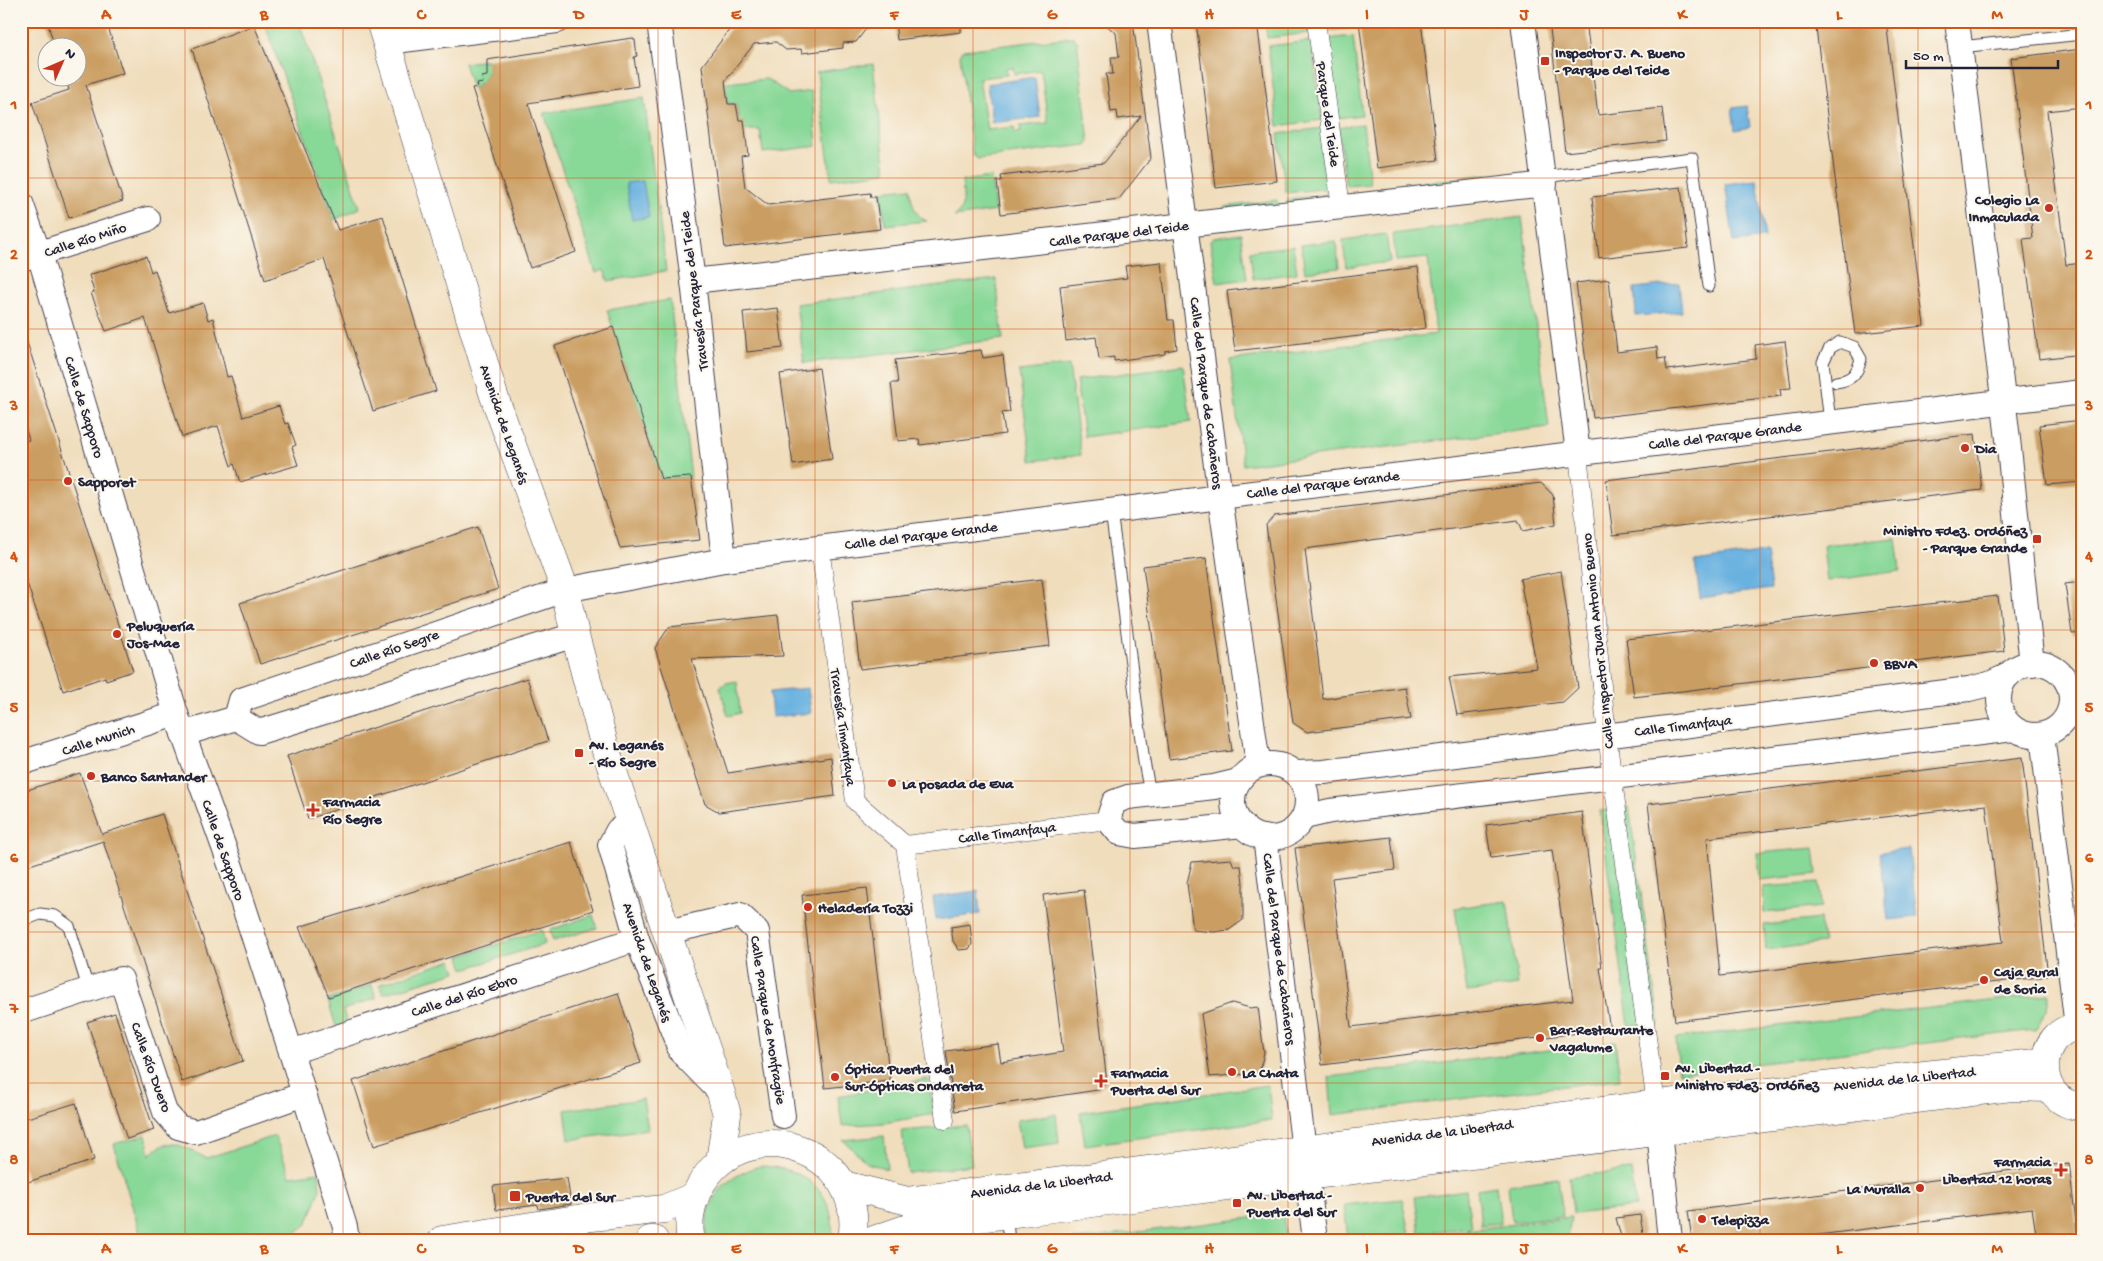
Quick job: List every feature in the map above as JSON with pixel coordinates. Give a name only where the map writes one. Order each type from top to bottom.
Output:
[{"type":"street","points":[[383,31],[557,21]]},
{"type":"street","name":"Travesía Parque del Teide","points":[[659,21],[693,281],[724,560]]},
{"type":"street","name":"Calle del Parque de Cabañeros","points":[[1159,21],[1220,496],[1256,750],[1260,764]]},
{"type":"street","name":"Parque del Teide","points":[[1316,21],[1341,207]]},
{"type":"street","name":"Calle Inspector Juan Antonio Bueno","points":[[1523,21],[1578,453],[1606,735],[1657,1118],[1670,1240]]},
{"type":"street","points":[[1956,21],[2003,400],[2039,664]]},
{"type":"street","name":"Avenida de Leganés","points":[[383,31],[494,396],[565,590],[604,745],[724,1104],[720,1161]]},
{"type":"street","name":"Calle Parque del Teide","points":[[693,281],[1341,207],[1544,180]]},
{"type":"street","name":"Calle de Sapporo","points":[[21,203],[30,256],[179,724],[231,867],[291,1052],[345,1227],[347,1240]]},
{"type":"street","name":"Calle Río Miño","points":[[30,256],[152,217]]},
{"type":"street","name":"Calle del Parque Grande","points":[[565,590],[724,560],[1220,496],[2003,400],[2082,392]]},
{"type":"street","name":"Travesía Timanfaya","points":[[820,548],[855,801],[905,845]]},
{"type":"street","name":"Calle Río Segre","points":[[236,718],[241,700],[565,590]]},
{"type":"street","points":[[179,724],[236,718],[259,732],[575,635]]},
{"type":"street","points":[[2039,664],[2059,673],[2068,685],[2071,700],[2067,716],[2050,731]]},
{"type":"street","points":[[2082,672],[2039,664],[2019,667],[2009,674],[2002,685],[1999,697],[2000,709],[2005,720],[2014,729],[2027,735],[2050,731],[2082,720]]},
{"type":"street","name":"Calle Timanfaya","points":[[1296,773],[1324,772],[1969,689],[1989,684],[2009,674]]},
{"type":"street","name":"Calle Munich","points":[[21,763],[179,724]]},
{"type":"street","points":[[1304,817],[1330,811],[1612,776],[2014,729]]},
{"type":"street","points":[[2050,731],[2079,1027],[2065,1031],[2054,1039],[2047,1050],[2046,1075],[2057,1097],[2067,1103],[2082,1106]]},
{"type":"street","points":[[1274,763],[1296,773],[1305,786],[1308,803],[1304,817],[1298,826],[1281,836],[1266,838],[1251,832],[1243,825],[1236,814],[1233,796],[1238,781],[1248,770],[1260,764],[1274,763]]},
{"type":"street","points":[[1238,781],[1128,797],[1114,802],[1108,820],[1119,833],[1135,836],[1243,825]]},
{"type":"street","name":"Calle Timanfaya","points":[[905,845],[1108,820]]},
{"type":"street","name":"Avenida de Leganés","points":[[631,826],[618,830],[610,845],[637,939],[680,1052],[724,1104],[762,1144]]},
{"type":"street","name":"Calle del Parque de Cabañeros","points":[[1266,838],[1315,1240]]},
{"type":"street","points":[[905,845],[945,1120]]},
{"type":"street","name":"Calle Parque de Monfragüe","points":[[667,932],[740,915],[757,931],[783,1116]]},
{"type":"street","name":"Calle del Río Ebro","points":[[291,1052],[637,939]]},
{"type":"street","name":"Calle Río Duero","points":[[21,1012],[121,978],[165,1112],[178,1126],[196,1132],[304,1094]]},
{"type":"street","name":"Avenida de la Libertad","points":[[844,1185],[908,1201],[1305,1163],[1657,1118],[2046,1075]]},
{"type":"street","points":[[691,1240],[690,1216],[695,1196],[705,1176],[720,1161],[739,1150],[762,1144],[786,1144],[809,1152],[829,1166],[844,1185],[852,1206],[854,1228],[852,1240]]},
{"type":"street","name":"Avenida de la Libertad","points":[[874,1240],[911,1227],[1008,1227],[1305,1163]]},
{"type":"street","points":[[442,1240],[583,1218],[664,1209],[695,1196]]},
{"type":"lane","points":[[1960,47],[2082,34]]},
{"type":"lane","points":[[1544,180],[1692,158],[1709,286]]},
{"type":"lane","points":[[1830,422],[1823,362],[1830,348],[1840,342],[1854,347],[1861,359],[1857,372],[1848,380],[1836,382]]},
{"type":"lane","points":[[1111,511],[1144,762],[1150,793]]},
{"type":"lane","points":[[21,921],[40,914],[55,916],[70,926],[88,988]]},
{"type":"green space","points":[[264,21],[299,21],[360,208],[334,220]]},
{"type":"green space","points":[[1265,21],[1309,21],[1310,33],[1267,38]]},
{"type":"green space","points":[[1325,21],[1351,21],[1352,28],[1326,31]]},
{"type":"green space","points":[[1353,36],[1362,115],[1337,118],[1327,39]]},
{"type":"green space","points":[[1073,37],[1077,41],[1089,141],[1086,145],[978,159],[973,155],[960,55],[963,50]],"holes":[[[1013,67],[1014,74],[1041,70],[1048,123],[1020,126],[1021,132],[1015,133],[1014,127],[987,130],[979,78],[1007,75],[1006,68]]]},
{"type":"green space","points":[[1311,41],[1322,120],[1278,126],[1268,46]]},
{"type":"green space","points":[[487,60],[489,71],[483,83],[477,84],[478,87],[472,88],[464,63]]},
{"type":"green space","points":[[873,64],[886,172],[831,179],[817,72]]},
{"type":"green space","points":[[767,79],[789,94],[812,91],[817,146],[763,153],[760,130],[745,130],[739,120],[736,104],[728,104],[725,83]]},
{"type":"green space","points":[[644,98],[666,271],[608,281],[604,270],[596,273],[544,113]]},
{"type":"green space","points":[[1363,124],[1370,184],[1346,186],[1338,127]]},
{"type":"green space","points":[[1323,128],[1331,188],[1286,193],[1278,134]]},
{"type":"green space","points":[[1488,174],[1494,184],[1382,198],[1380,188]]},
{"type":"green space","points":[[991,177],[995,211],[954,217],[962,206],[962,181]]},
{"type":"green space","points":[[910,188],[916,211],[927,221],[885,225],[881,191]]},
{"type":"green space","points":[[1332,194],[1333,205],[1288,210],[1287,199]]},
{"type":"green space","points":[[1277,200],[1278,211],[1225,217],[1224,207]]},
{"type":"green space","points":[[1522,217],[1549,427],[1243,465],[1230,360],[1436,334],[1428,258],[1396,261],[1393,234]]},
{"type":"green space","points":[[1241,234],[1247,279],[1217,283],[1210,241],[1214,238]]},
{"type":"green space","points":[[1386,234],[1390,262],[1346,267],[1343,240]]},
{"type":"green space","points":[[1336,241],[1339,268],[1305,272],[1301,245]]},
{"type":"green space","points":[[1293,246],[1297,273],[1253,279],[1250,251]]},
{"type":"green space","points":[[996,279],[1003,339],[804,363],[796,304]]},
{"type":"green space","points":[[670,300],[691,477],[661,479],[607,310]]},
{"type":"green space","points":[[1069,365],[1081,455],[1031,461],[1019,371]]},
{"type":"green space","points":[[1183,365],[1191,422],[1084,437],[1076,380]]},
{"type":"green space","points":[[1896,538],[1900,571],[1827,581],[1823,545]]},
{"type":"green space","points":[[737,681],[740,713],[728,716],[720,687],[726,683]]},
{"type":"green space","points":[[1629,807],[1659,1023],[1629,1026],[1600,811]]},
{"type":"green space","points":[[1814,848],[1817,874],[1759,880],[1757,853]]},
{"type":"green space","points":[[1819,883],[1821,907],[1764,913],[1763,887]]},
{"type":"green space","points":[[1507,901],[1518,985],[1467,992],[1455,908]]},
{"type":"green space","points":[[593,915],[597,928],[553,941],[550,930]]},
{"type":"green space","points":[[1820,919],[1823,943],[1766,950],[1764,925]]},
{"type":"green space","points":[[542,930],[545,944],[464,969],[460,956]]},
{"type":"green space","points":[[452,960],[456,972],[383,994],[380,984]]},
{"type":"green space","points":[[372,985],[376,998],[343,1010],[347,1024],[336,1027],[328,1000]]},
{"type":"green space","points":[[2049,994],[2047,1009],[2035,1030],[1679,1073],[1676,1038]]},
{"type":"green space","points":[[1615,1042],[1620,1079],[1332,1115],[1329,1077]]},
{"type":"green space","points":[[928,1079],[935,1114],[884,1123],[842,1126],[838,1096]]},
{"type":"green space","points":[[1268,1085],[1272,1120],[1085,1145],[1080,1112]]},
{"type":"green space","points":[[643,1099],[648,1129],[569,1140],[565,1110]]},
{"type":"green space","points":[[1056,1114],[1059,1143],[1022,1148],[1017,1120]]},
{"type":"green space","points":[[966,1125],[972,1165],[908,1173],[902,1131]]},
{"type":"green space","points":[[146,1135],[150,1155],[164,1145],[177,1144],[206,1158],[275,1136],[290,1176],[319,1172],[320,1191],[307,1224],[286,1240],[142,1240],[114,1144]]},
{"type":"green space","points":[[884,1136],[887,1169],[867,1163],[843,1140]]},
{"type":"green space","points":[[760,1166],[776,1167],[791,1171],[815,1185],[829,1208],[832,1223],[832,1240],[706,1240],[708,1213],[718,1192],[735,1177]]},
{"type":"green space","points":[[1631,1170],[1636,1207],[1573,1214],[1569,1177]]},
{"type":"green space","points":[[1558,1178],[1563,1216],[1512,1222],[1508,1185]]},
{"type":"green space","points":[[1496,1186],[1501,1223],[1481,1225],[1477,1189]]},
{"type":"green space","points":[[1466,1190],[1471,1227],[1420,1233],[1415,1197]]},
{"type":"green space","points":[[1402,1199],[1409,1234],[1348,1240],[1344,1205]]},
{"type":"green space","points":[[1283,1214],[1286,1240],[1074,1240]]},
{"type":"green space","points":[[1571,1217],[1568,1240],[1419,1240],[1419,1236]]},
{"type":"water","points":[[1035,77],[1040,117],[992,123],[987,84]]},
{"type":"water","points":[[1747,106],[1750,127],[1735,130],[1732,108]]},
{"type":"water","points":[[1757,180],[1765,238],[1734,242],[1725,184]]},
{"type":"water","points":[[643,181],[649,217],[632,220],[626,183]]},
{"type":"water","points":[[1679,283],[1682,312],[1636,316],[1634,288]]},
{"type":"water","points":[[1766,552],[1771,589],[1700,598],[1695,562]]},
{"type":"water","points":[[808,688],[811,713],[772,717],[770,692]]},
{"type":"water","points":[[1909,849],[1917,917],[1888,920],[1880,852]]},
{"type":"water","points":[[978,891],[980,914],[936,920],[933,897]]},
{"type":"building","points":[[47,21],[106,21],[123,73],[88,84],[88,38],[52,38]]},
{"type":"building","points":[[790,21],[872,21],[856,42],[843,43],[843,48],[802,53],[801,49],[786,50],[776,42],[754,44],[725,81],[728,104],[736,104],[739,120],[744,120],[748,155],[741,156],[745,187],[768,205],[870,193],[871,197],[876,197],[880,229],[725,248],[702,66],[730,29]]},
{"type":"building","points":[[895,21],[961,21],[961,32],[897,40]]},
{"type":"building","points":[[1101,21],[1133,21],[1151,158],[1119,199],[1001,214],[997,181],[1002,181],[1001,176],[1104,163],[1141,116],[1118,119],[1117,111],[1111,112],[1106,74],[1113,74],[1111,57],[1119,57],[1116,33]]},
{"type":"building","points":[[1196,21],[1257,21],[1277,181],[1216,188]]},
{"type":"building","points":[[1359,21],[1421,21],[1438,160],[1377,168]]},
{"type":"building","points":[[1549,21],[1586,21],[1598,115],[1662,108],[1666,141],[1565,152]]},
{"type":"building","points":[[1815,21],[1886,21],[1924,326],[1855,334]]},
{"type":"building","points":[[254,25],[338,230],[383,216],[436,391],[373,411],[324,259],[265,280],[192,49]]},
{"type":"building","points":[[632,38],[635,40],[637,56],[634,57],[638,86],[528,103],[576,252],[530,268],[472,88],[478,87],[477,84],[483,83],[482,77],[487,76],[487,60]]},
{"type":"building","name":"Colegio La Inmaculada","points":[[2082,49],[2082,107],[2047,111],[2066,265],[2082,263],[2082,354],[2039,359],[2023,239],[2033,238],[2011,58]]},
{"type":"building","points":[[68,88],[87,88],[123,201],[69,218],[32,102],[69,90]]},
{"type":"building","points":[[1681,187],[1688,248],[1599,258],[1592,197]]},
{"type":"building","points":[[146,256],[151,272],[155,270],[169,313],[203,303],[208,320],[213,318],[227,377],[231,376],[243,417],[279,406],[285,424],[288,423],[296,445],[292,447],[298,465],[240,482],[234,464],[231,466],[218,426],[182,437],[145,318],[106,331],[91,293],[94,292],[89,275]]},
{"type":"building","points":[[1161,262],[1168,320],[1174,320],[1177,349],[1165,351],[1165,354],[1114,361],[1114,357],[1099,359],[1096,337],[1066,341],[1060,286],[1127,278],[1125,266]]},
{"type":"building","points":[[1418,267],[1426,328],[1235,351],[1227,291]]},
{"type":"building","points":[[1609,279],[1617,352],[1657,347],[1658,359],[1665,358],[1667,370],[1756,359],[1755,345],[1785,341],[1791,388],[1780,389],[1781,396],[1593,418],[1576,283]]},
{"type":"building","points":[[778,308],[783,348],[747,352],[743,312]]},
{"type":"building","points":[[613,327],[661,479],[691,477],[700,540],[620,548],[555,346]]},
{"type":"building","points":[[21,336],[25,336],[133,671],[106,680],[105,677],[63,691],[21,565],[21,442],[29,440],[21,412]]},
{"type":"building","points":[[981,350],[983,358],[1003,355],[1010,412],[1002,413],[1005,434],[920,445],[919,439],[898,441],[891,383],[898,383],[895,360]]},
{"type":"building","points":[[819,368],[832,459],[793,465],[780,374]]},
{"type":"building","points":[[2082,420],[2082,482],[2047,485],[2039,425]]},
{"type":"building","points":[[1975,434],[1982,490],[1613,535],[1606,480]]},
{"type":"building","points":[[1541,483],[1553,495],[1556,524],[1523,531],[1518,520],[1305,549],[1323,699],[1405,687],[1411,719],[1307,732],[1293,723],[1266,525],[1274,516]]},
{"type":"building","points":[[478,527],[498,589],[260,664],[240,603]]},
{"type":"building","points":[[1206,558],[1232,751],[1169,759],[1143,566]]},
{"type":"building","points":[[1561,571],[1578,688],[1563,702],[1457,715],[1449,677],[1537,668],[1520,579]]},
{"type":"building","points":[[1042,579],[1050,646],[860,669],[852,602]]},
{"type":"building","points":[[2082,582],[2082,633],[2072,634],[2065,584]]},
{"type":"building","points":[[1998,596],[2004,651],[1634,697],[1626,639]]},
{"type":"building","points":[[778,615],[783,656],[692,659],[728,773],[831,757],[835,796],[719,812],[705,804],[655,648],[669,627]]},
{"type":"building","points":[[527,678],[548,741],[308,819],[287,756]]},
{"type":"building","points":[[2022,758],[2048,976],[1675,1021],[1648,804]],"holes":[[[1986,805],[2003,942],[1720,976],[1707,838]]]},
{"type":"building","points":[[80,773],[102,834],[162,814],[243,1061],[182,1082],[103,841],[21,868],[21,792]]},
{"type":"building","points":[[1582,812],[1602,968],[1600,968],[1610,1029],[1322,1065],[1295,848],[1391,837],[1395,870],[1332,878],[1351,1027],[1573,1000],[1552,850],[1491,858],[1486,825]]},
{"type":"building","points":[[571,842],[593,910],[329,997],[299,927]]},
{"type":"building","points":[[1231,859],[1234,866],[1241,866],[1243,920],[1229,930],[1214,932],[1193,930],[1187,883],[1192,862]]},
{"type":"building","points":[[867,888],[890,1081],[825,1088],[802,895]]},
{"type":"building","points":[[1084,890],[1107,1082],[1098,1090],[955,1111],[946,1051],[998,1044],[1001,1062],[1063,1052],[1043,895]]},
{"type":"building","points":[[970,924],[972,944],[969,949],[959,950],[953,941],[951,927]]},
{"type":"building","points":[[618,993],[641,1063],[374,1146],[353,1081]]},
{"type":"building","points":[[1232,1003],[1250,1008],[1258,1007],[1264,1053],[1259,1073],[1210,1077],[1201,1014]]},
{"type":"building","points":[[115,1013],[154,1130],[127,1139],[87,1022]]},
{"type":"building","points":[[76,1103],[94,1160],[28,1182],[21,1162],[21,1120]]},
{"type":"building","points":[[2069,1163],[2078,1240],[2037,1240],[2032,1208],[1778,1240],[1692,1240],[1688,1211]]},
{"type":"building","points":[[567,1178],[571,1204],[539,1209],[538,1205],[496,1210],[493,1186]]},
{"type":"building","points":[[1640,1215],[1644,1240],[1622,1240],[1616,1218]]},
{"type":"building","points":[[575,1235],[576,1240],[545,1240]]},
{"type":"place","name":"Inspector J. A. Bueno - Parque del Teide","points":[[1545,61]]},
{"type":"place","name":"Colegio La Inmaculada","points":[[2049,208]]},
{"type":"place","name":"Dia","points":[[1965,448]]},
{"type":"place","name":"Sapporet","points":[[68,481]]},
{"type":"place","name":"Ministro Fdez. Ordóñez - Parque Grande","points":[[2037,539]]},
{"type":"place","name":"Peluquería Jos-Mae","points":[[117,634]]},
{"type":"place","name":"BBVA","points":[[1874,663]]},
{"type":"place","name":"Av. Leganés - Río Segre","points":[[579,753]]},
{"type":"place","name":"Banco Santander","points":[[91,776]]},
{"type":"place","name":"La posada de Eva","points":[[892,783]]},
{"type":"place","name":"Farmacia Río Segre","points":[[313,810]]},
{"type":"place","name":"Heladería Tozzi","points":[[808,907]]},
{"type":"place","name":"Caja Rural de Soria","points":[[1984,980]]},
{"type":"place","name":"Bar-Restaurante Vagalume","points":[[1540,1038]]},
{"type":"place","name":"La Chata","points":[[1232,1072]]},
{"type":"place","name":"Av. Libertad - Ministro Fdez. Ordóñez","points":[[1665,1076]]},
{"type":"place","name":"Óptica Puerta del Sur-Ópticas Ondarreta","points":[[835,1077]]},
{"type":"place","name":"Farmacia Puerta del Sur","points":[[1101,1081]]},
{"type":"place","name":"Farmacia Libertad 12 horas","points":[[2061,1170]]},
{"type":"place","name":"La Muralla","points":[[1920,1188]]},
{"type":"place","name":"Puerta del Sur","points":[[515,1196]]},
{"type":"place","name":"Av. Libertad - Puerta del Sur","points":[[1237,1203]]},
{"type":"place","name":"Telepizza","points":[[1702,1219]]}]
